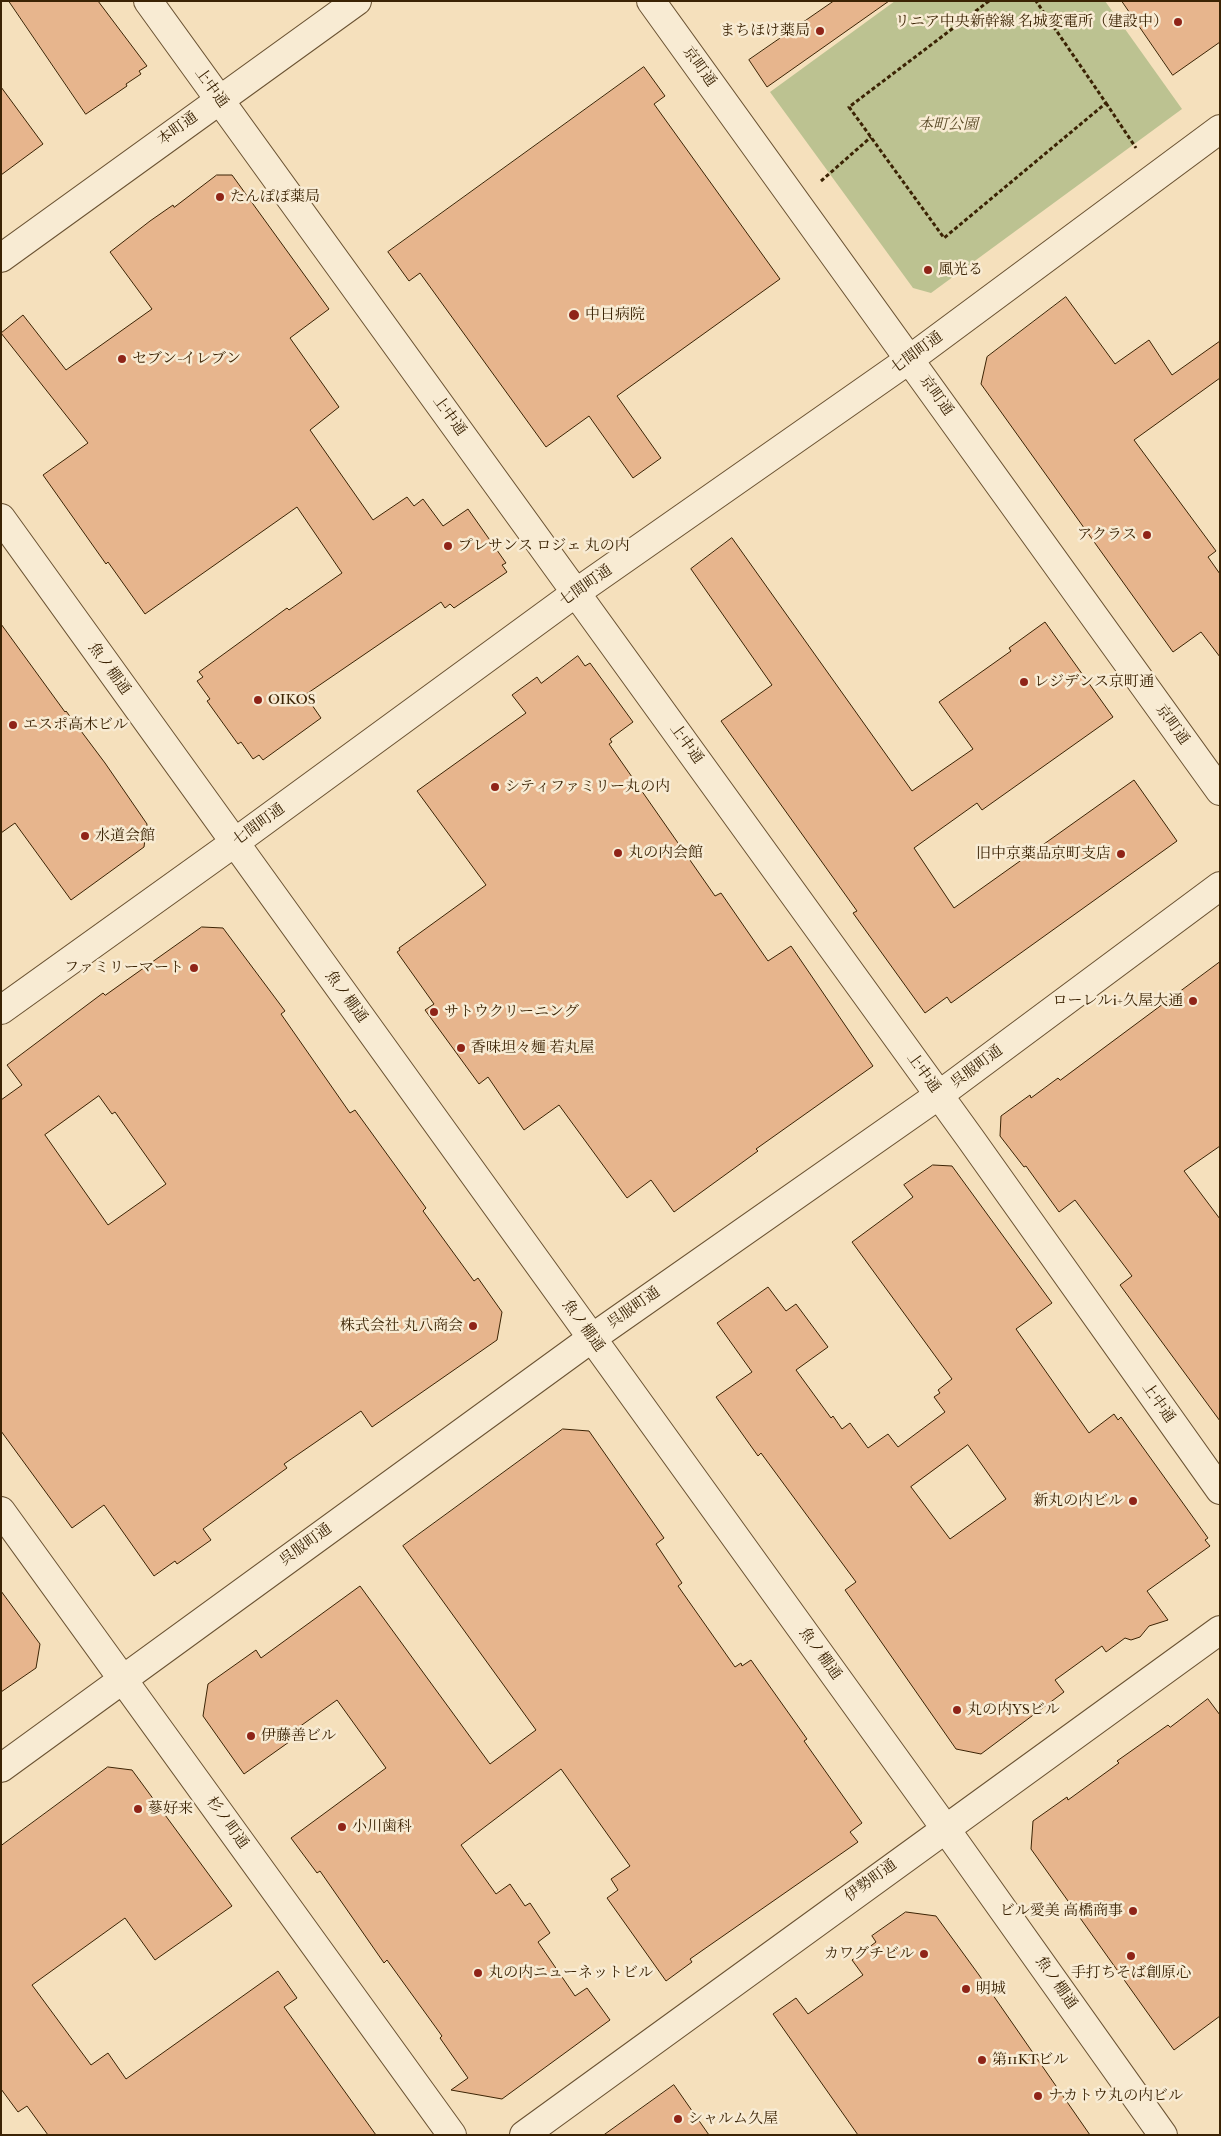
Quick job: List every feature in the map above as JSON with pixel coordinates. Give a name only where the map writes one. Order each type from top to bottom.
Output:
[{"type":"street","name":"上中通","points":[[148,1],[577,592],[1220,1490]]},
{"type":"street","name":"本町通","points":[[1,258],[357,1]]},
{"type":"street","name":"京町通","points":[[652,1],[1220,791]]},
{"type":"street","name":"七間町通","points":[[1,1010],[234,843],[577,592],[910,359],[1220,129]]},
{"type":"street","name":"魚ノ棚通","points":[[1,518],[945,1828],[1163,2135]]},
{"type":"street","name":"呉服町通","points":[[1,1768],[122,1678],[592,1338],[939,1095],[1220,886]]},
{"type":"street","name":"杉ノ町通","points":[[1,1511],[452,2135]]},
{"type":"street","name":"伊勢町通","points":[[524,2135],[1220,1630]]},
{"type":"path","points":[[989,1],[849,107],[944,238],[1106,103]]},
{"type":"path","points":[[1036,1],[1139,153]]},
{"type":"path","points":[[821,181],[871,137]]},
{"type":"green space","name":"本町公園","points":[[895,1],[1105,1],[1182,109],[931,293],[913,288],[770,92]]},
{"type":"building","points":[[9,1],[98,1],[147,66],[139,71],[141,74],[126,84],[127,86],[86,114]]},
{"type":"building","name":"まちほけ薬局","points":[[834,1],[889,1],[767,87],[749,60]]},
{"type":"building","name":"リニア中央新幹線 名城変電所（建設中）","points":[[1122,1],[1220,1],[1220,42],[1173,75]]},
{"type":"building","points":[[644,67],[665,96],[654,104],[780,279],[617,396],[661,458],[633,478],[589,416],[546,447],[420,273],[409,281],[388,252]]},
{"type":"building","points":[[1,87],[43,144],[1,175]]},
{"type":"building","points":[[217,175],[232,175],[329,309],[290,338],[339,407],[310,430],[373,520],[407,497],[414,506],[423,499],[443,526],[468,509],[506,563],[502,565],[507,572],[454,608],[450,604],[445,608],[441,602],[305,695],[321,718],[263,760],[259,755],[253,759],[241,742],[238,744],[207,701],[210,699],[197,681],[203,677],[199,672],[287,608],[289,610],[342,573],[297,507],[145,614],[108,562],[106,564],[43,475],[88,443],[1,333],[23,315],[66,370],[152,309],[110,252],[150,221],[173,205],[174,207]]},
{"type":"building","points":[[1066,297],[1115,364],[1149,340],[1172,375],[1220,341],[1220,378],[1134,440],[1216,551],[1208,557],[1220,574],[1220,657],[1201,632],[1173,652],[981,384],[987,357]]},
{"type":"building","points":[[732,538],[912,791],[973,749],[939,702],[1011,651],[1009,648],[1045,622],[1113,717],[982,810],[977,803],[914,848],[954,908],[1134,780],[1177,841],[951,1003],[947,997],[925,1013],[853,913],[857,911],[721,721],[772,685],[691,569]]},
{"type":"building","points":[[1,624],[105,763],[147,824],[144,847],[71,900],[15,823],[1,833]]},
{"type":"building","points":[[578,656],[585,666],[590,663],[633,722],[610,739],[612,742],[609,744],[715,896],[721,893],[768,961],[791,946],[873,1066],[756,1149],[758,1151],[674,1212],[651,1180],[627,1198],[559,1105],[524,1130],[488,1077],[479,1084],[425,1010],[434,1004],[397,952],[400,950],[399,948],[486,885],[417,791],[526,713],[512,695],[537,677],[541,683]]},
{"type":"building","points":[[202,927],[223,928],[285,1011],[281,1014],[350,1113],[355,1110],[426,1208],[423,1211],[474,1281],[478,1278],[502,1312],[497,1340],[372,1427],[361,1411],[284,1464],[287,1468],[203,1529],[211,1540],[177,1564],[175,1561],[154,1576],[104,1505],[72,1528],[1,1431],[1,1100],[22,1085],[7,1065],[103,993],[105,995]],"holes":[[[99,1096],[112,1114],[115,1112],[166,1184],[108,1225],[45,1135]]]},
{"type":"building","points":[[1220,962],[1220,1146],[1184,1171],[1220,1219],[1220,1421],[1120,1285],[1132,1276],[1075,1200],[1059,1212],[1026,1166],[1024,1167],[1000,1136],[1001,1116],[1030,1095],[1031,1098],[1058,1078],[1060,1080]]},
{"type":"building","points":[[933,1165],[952,1166],[1052,1303],[1016,1329],[1089,1433],[1114,1414],[1118,1420],[1121,1417],[1208,1538],[1205,1540],[1210,1546],[1147,1591],[1168,1620],[1149,1626],[1140,1637],[1131,1640],[1125,1638],[1106,1652],[1102,1646],[1055,1680],[1064,1692],[981,1754],[956,1749],[845,1590],[856,1582],[761,1453],[758,1456],[716,1397],[752,1372],[717,1323],[768,1287],[786,1311],[796,1304],[828,1347],[796,1370],[831,1418],[833,1416],[842,1429],[850,1423],[868,1448],[888,1434],[898,1447],[945,1412],[934,1397],[940,1393],[938,1390],[952,1379],[852,1242],[913,1197],[904,1185]],"holes":[[[968,1445],[1006,1499],[950,1539],[911,1487]]]},
{"type":"building","points":[[563,1429],[589,1431],[664,1538],[656,1544],[682,1583],[678,1586],[735,1667],[741,1663],[742,1666],[751,1660],[807,1739],[804,1741],[862,1823],[850,1832],[858,1842],[690,1959],[692,1962],[666,1981],[607,1898],[618,1890],[611,1879],[630,1866],[561,1769],[461,1845],[496,1894],[510,1884],[525,1906],[530,1903],[550,1933],[538,1942],[575,1996],[587,1988],[610,2020],[502,2099],[451,2090],[468,2078],[440,2038],[442,2036],[387,1960],[384,1963],[320,1871],[317,1873],[291,1838],[386,1768],[337,1700],[285,1737],[289,1742],[244,1774],[203,1716],[208,1684],[256,1650],[261,1658],[360,1586],[490,1764],[536,1730],[403,1546]]},
{"type":"building","points":[[1,1591],[40,1644],[36,1668],[1,1692]]},
{"type":"building","points":[[1208,1699],[1220,1715],[1220,2016],[1174,2050],[1031,1849],[1033,1821],[1067,1797],[1068,1800],[1119,1763],[1117,1761],[1168,1725],[1170,1727]]},
{"type":"building","points":[[108,1767],[132,1770],[232,1906],[155,1960],[125,1918],[32,1985],[91,2065],[108,2053],[126,2079],[278,1971],[297,1998],[284,2007],[376,2135],[48,2135],[27,2106],[18,2112],[1,2089],[1,1846]]},
{"type":"building","points":[[906,1912],[936,1916],[1090,2135],[858,2135],[773,2014],[796,1998],[808,2014],[863,1975],[852,1960],[876,1942],[872,1936]]},
{"type":"building","name":"シャルム久屋","points":[[674,2085],[709,2135],[604,2135]]},
{"type":"place","name":"リニア中央新幹線 名城変電所（建設中）","points":[[1178,22]]},
{"type":"place","name":"まちほけ薬局","points":[[820,31]]},
{"type":"place","name":"たんぽぽ薬局","points":[[220,197]]},
{"type":"place","name":"風光る","points":[[928,270]]},
{"type":"place","name":"中日病院","points":[[574,315]]},
{"type":"place","name":"セブン-イレブン","points":[[122,359]]},
{"type":"place","name":"アクラス","points":[[1147,535]]},
{"type":"place","name":"プレサンス ロジェ 丸の内","points":[[448,546]]},
{"type":"place","name":"レジデンス京町通","points":[[1024,682]]},
{"type":"place","name":"OIKOS","points":[[258,700]]},
{"type":"place","name":"エスポ高木ビル","points":[[13,725]]},
{"type":"place","name":"シティファミリー丸の内","points":[[495,787]]},
{"type":"place","name":"水道会館","points":[[85,836]]},
{"type":"place","name":"丸の内会館","points":[[618,853]]},
{"type":"place","name":"旧中京薬品京町支店","points":[[1121,854]]},
{"type":"place","name":"ファミリーマート","points":[[194,968]]},
{"type":"place","name":"ローレルi+久屋大通","points":[[1193,1001]]},
{"type":"place","name":"サトウクリーニング","points":[[434,1012]]},
{"type":"place","name":"香味坦々麺 若丸屋","points":[[461,1048]]},
{"type":"place","name":"株式会社 丸八商会","points":[[473,1326]]},
{"type":"place","name":"新丸の内ビル","points":[[1133,1501]]},
{"type":"place","name":"丸の内YSビル","points":[[957,1710]]},
{"type":"place","name":"伊藤善ビル","points":[[251,1736]]},
{"type":"place","name":"蔘好来","points":[[138,1809]]},
{"type":"place","name":"小川歯科","points":[[342,1827]]},
{"type":"place","name":"ビル愛美 高橋商事","points":[[1133,1911]]},
{"type":"place","name":"カワグチビル","points":[[924,1954]]},
{"type":"place","name":"手打ちそば創原心","points":[[1131,1956]]},
{"type":"place","name":"丸の内ニューネットビル","points":[[478,1973]]},
{"type":"place","name":"明城","points":[[966,1989]]},
{"type":"place","name":"第11KTビル","points":[[982,2060]]},
{"type":"place","name":"ナカトウ丸の内ビル","points":[[1038,2096]]},
{"type":"place","name":"シャルム久屋","points":[[678,2119]]}]
